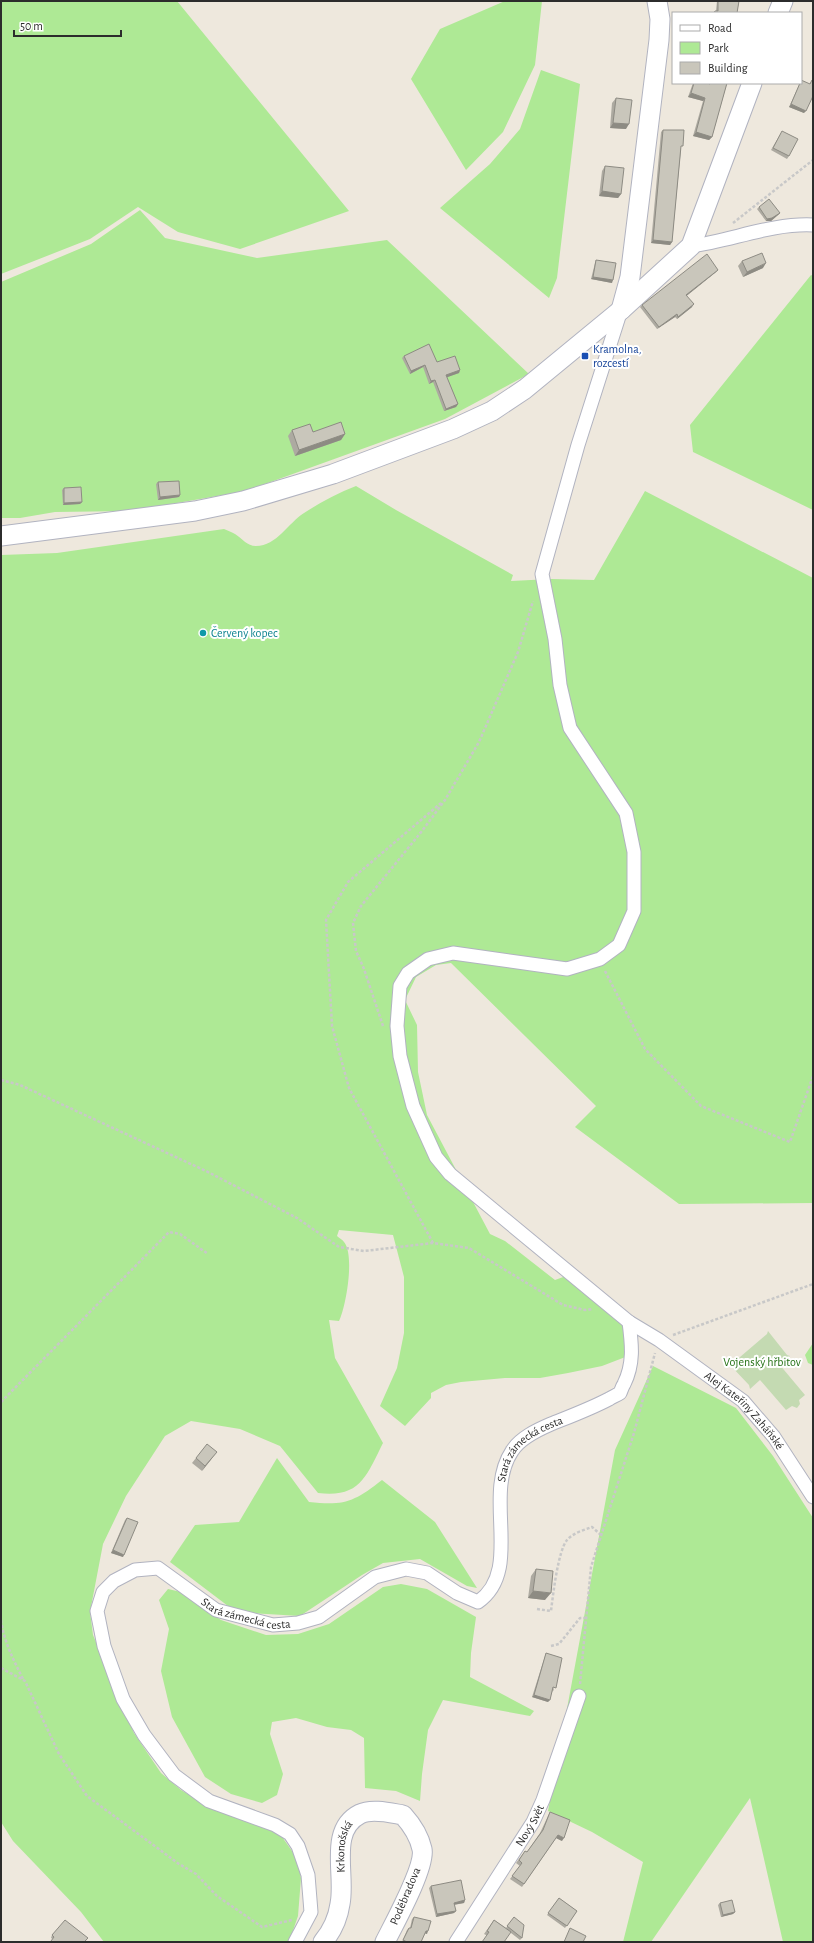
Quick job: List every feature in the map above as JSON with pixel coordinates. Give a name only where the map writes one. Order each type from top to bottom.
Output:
[{"type":"street","points":[[600,959],[619,945],[634,911],[634,852],[626,813],[570,728],[560,685],[555,639],[542,574],[578,445],[630,278],[659,40],[660,19],[657,1]]},
{"type":"street","points":[[778,12],[783,1]]},
{"type":"street","points":[[1,536],[195,511],[243,501],[333,474],[453,429],[492,411],[525,389],[621,310],[691,246],[752,84]]},
{"type":"street","points":[[691,246],[709,244],[769,229],[813,225]]},
{"type":"street","name":"Alej Kateřiny Zaháňské","points":[[600,959],[566,968],[453,953],[428,959],[408,973],[400,986],[397,1026],[400,1056],[413,1106],[436,1157],[450,1174],[629,1322],[659,1340],[743,1401],[774,1437],[813,1497]]},
{"type":"street","name":"Stará zámecká cesta","points":[[311,1912],[308,1875],[298,1846],[290,1834],[275,1825],[209,1801],[174,1775],[144,1735],[123,1699],[104,1646],[97,1610],[103,1592],[114,1581],[135,1570],[158,1568],[216,1610],[273,1625],[298,1623],[319,1617],[375,1577],[406,1569],[428,1573],[457,1593],[478,1602],[488,1595],[497,1580],[501,1554],[499,1486],[503,1467],[512,1451],[523,1440],[540,1429],[594,1407],[620,1392],[630,1372],[632,1349],[629,1322]]},
{"type":"street","name":"Nový Svět","points":[[456,1942],[533,1822],[543,1800],[579,1696]]},
{"type":"street","name":"Krkonošská","points":[[323,1942],[334,1926],[341,1903],[342,1871],[340,1851],[345,1826],[361,1813],[382,1811],[403,1815],[415,1829],[423,1850]]},
{"type":"street","name":"Poděbradova","points":[[385,1942],[418,1872],[423,1850]]},
{"type":"street","points":[[295,1942],[311,1912]]},
{"type":"path","points":[[726,239],[724,229],[813,160]]},
{"type":"path","points":[[386,1032],[356,951],[353,923],[361,906],[422,831],[445,800],[479,742],[512,666],[542,574]]},
{"type":"path","points":[[433,1244],[349,1088],[332,1026],[326,920],[348,882],[445,800]]},
{"type":"path","points":[[600,959],[645,1049],[701,1106],[790,1142],[813,1076]]},
{"type":"path","points":[[1,1080],[20,1085],[206,1172],[296,1218],[339,1247],[364,1250],[433,1244],[469,1248],[563,1305],[585,1310],[612,1308]]},
{"type":"path","points":[[1,1402],[169,1232],[180,1234],[208,1254]]},
{"type":"path","points":[[579,1696],[591,1567],[634,1433],[659,1340],[813,1284]]},
{"type":"path","points":[[538,1609],[551,1611],[557,1569],[567,1540],[592,1527],[601,1535]]},
{"type":"path","points":[[551,1646],[559,1644],[580,1618],[586,1618]]},
{"type":"path","points":[[1,1620],[2,1629],[13,1660],[25,1681],[59,1754],[87,1796],[179,1864],[196,1874],[217,1896],[262,1927],[286,1922],[311,1912]]},
{"type":"path","points":[[1,1668],[25,1681]]},
{"type":"green space","points":[[1,1],[177,1],[349,211],[240,249],[178,232],[138,207],[90,239],[1,274]]},
{"type":"green space","points":[[505,1],[542,1],[535,65],[503,132],[466,170],[411,79],[440,29]]},
{"type":"green space","points":[[541,70],[580,84],[557,278],[549,298],[440,208],[490,164],[520,129]]},
{"type":"green space","points":[[140,210],[165,238],[257,258],[387,240],[529,374],[445,419],[246,491],[131,511],[55,512],[20,518],[1,518],[1,282],[91,244]]},
{"type":"green space","points":[[811,275],[813,276],[813,510],[693,452],[690,425]]},
{"type":"green space","points":[[356,486],[513,575],[511,581],[551,579],[594,580],[645,491],[813,578],[813,1203],[679,1204],[575,1127],[596,1106],[451,963],[436,965],[416,977],[405,1000],[417,1025],[418,1072],[427,1115],[490,1234],[505,1241],[555,1280],[566,1276],[624,1325],[628,1356],[602,1366],[540,1378],[505,1378],[461,1382],[446,1385],[431,1393],[431,1398],[405,1426],[380,1406],[397,1368],[404,1333],[404,1277],[393,1235],[339,1230],[337,1236],[343,1241],[349,1258],[347,1293],[339,1321],[329,1320],[335,1358],[383,1443],[372,1466],[360,1483],[353,1488],[332,1494],[318,1493],[280,1446],[240,1429],[191,1421],[165,1436],[126,1496],[103,1544],[90,1612],[93,1635],[134,1733],[161,1773],[181,1790],[215,1810],[280,1834],[297,1858],[301,1878],[298,1916],[289,1942],[104,1942],[81,1912],[13,1841],[1,1822],[1,555],[57,553],[224,529],[235,534],[250,545],[263,545],[276,538],[304,513],[330,498]]},
{"type":"green space","name":"Vojenský hřbitov","points":[[768,1331],[787,1355],[790,1356],[779,1364],[805,1395],[799,1400],[800,1404],[797,1408],[792,1406],[786,1410],[760,1380],[750,1389],[749,1385],[730,1365],[767,1334]]},
{"type":"green space","points":[[813,1343],[813,1365],[808,1363],[805,1355]]},
{"type":"green space","points":[[653,1366],[736,1408],[773,1456],[813,1518],[813,1942],[783,1942],[750,1798],[651,1942],[623,1942],[643,1862],[592,1832],[548,1811],[615,1450]]},
{"type":"green space","points":[[277,1458],[309,1502],[340,1503],[348,1501],[356,1498],[382,1480],[435,1522],[477,1588],[467,1586],[420,1559],[383,1563],[300,1616],[252,1613],[228,1606],[170,1562],[195,1525],[239,1522]]},
{"type":"green space","points":[[401,1584],[427,1589],[476,1617],[471,1653],[470,1677],[534,1711],[530,1716],[443,1700],[428,1730],[420,1801],[396,1791],[365,1788],[364,1738],[351,1730],[327,1727],[296,1718],[272,1722],[270,1734],[283,1774],[277,1795],[262,1803],[231,1794],[205,1777],[172,1717],[161,1671],[169,1629],[159,1600],[168,1589],[181,1592],[221,1620],[266,1635],[298,1634],[329,1624],[383,1587]]},
{"type":"building","points":[[718,1],[739,1],[737,12],[714,12],[718,11]]},
{"type":"building","points":[[802,80],[810,84],[812,80],[813,96],[806,111],[791,104],[800,84],[802,84]]},
{"type":"building","points":[[694,84],[727,84],[712,137],[696,132],[705,98],[691,93]]},
{"type":"building","points":[[616,98],[632,100],[629,124],[613,123]]},
{"type":"building","points":[[663,130],[684,130],[683,146],[681,146],[672,242],[653,240]]},
{"type":"building","points":[[782,131],[798,139],[789,156],[773,148]]},
{"type":"building","points":[[605,166],[624,168],[621,194],[602,191]]},
{"type":"building","points":[[769,199],[780,213],[767,219],[759,207]]},
{"type":"building","points":[[762,253],[766,263],[747,272],[742,261]]},
{"type":"building","points":[[707,254],[718,270],[686,295],[694,304],[678,317],[677,314],[659,327],[642,305]]},
{"type":"building","points":[[596,260],[616,263],[613,280],[593,277]]},
{"type":"building","points":[[429,344],[437,362],[455,356],[460,370],[446,375],[458,404],[446,409],[435,380],[431,381],[425,365],[411,371],[404,356]]},
{"type":"building","points":[[341,422],[345,434],[299,450],[292,430],[310,424],[313,432]]},
{"type":"building","points":[[179,481],[180,495],[160,497],[158,482]]},
{"type":"building","points":[[81,487],[82,502],[64,503],[64,488]]},
{"type":"building","points":[[207,1444],[217,1452],[205,1466],[196,1458]]},
{"type":"building","points":[[127,1518],[138,1522],[124,1555],[113,1550]]},
{"type":"building","points":[[536,1569],[553,1571],[551,1593],[533,1591]]},
{"type":"building","points":[[546,1653],[562,1658],[556,1688],[553,1687],[550,1700],[534,1695]]},
{"type":"building","points":[[550,1812],[570,1820],[564,1838],[558,1835],[524,1884],[512,1876],[522,1863],[519,1860],[525,1851],[527,1852],[543,1830]]},
{"type":"building","points":[[461,1880],[465,1900],[454,1903],[456,1911],[437,1914],[431,1886]]},
{"type":"building","points":[[559,1898],[577,1911],[567,1926],[548,1913]]},
{"type":"building","points":[[732,1900],[735,1912],[723,1915],[720,1903]]},
{"type":"building","points":[[414,1917],[431,1921],[428,1931],[426,1931],[421,1942],[407,1942],[403,1940],[409,1928],[411,1928]]},
{"type":"building","points":[[514,1917],[524,1925],[522,1938],[507,1926]]},
{"type":"building","points":[[65,1920],[88,1938],[84,1942],[52,1942],[51,1941],[54,1937],[52,1935]]},
{"type":"building","points":[[494,1920],[511,1932],[504,1942],[482,1942],[489,1932],[487,1931]]},
{"type":"building","points":[[570,1928],[586,1936],[583,1942],[564,1942]]},
{"type":"place","name":"Kramolna, rozcestí","points":[[585,356]]},
{"type":"place","name":"Červený kopec","points":[[203,633]]}]
